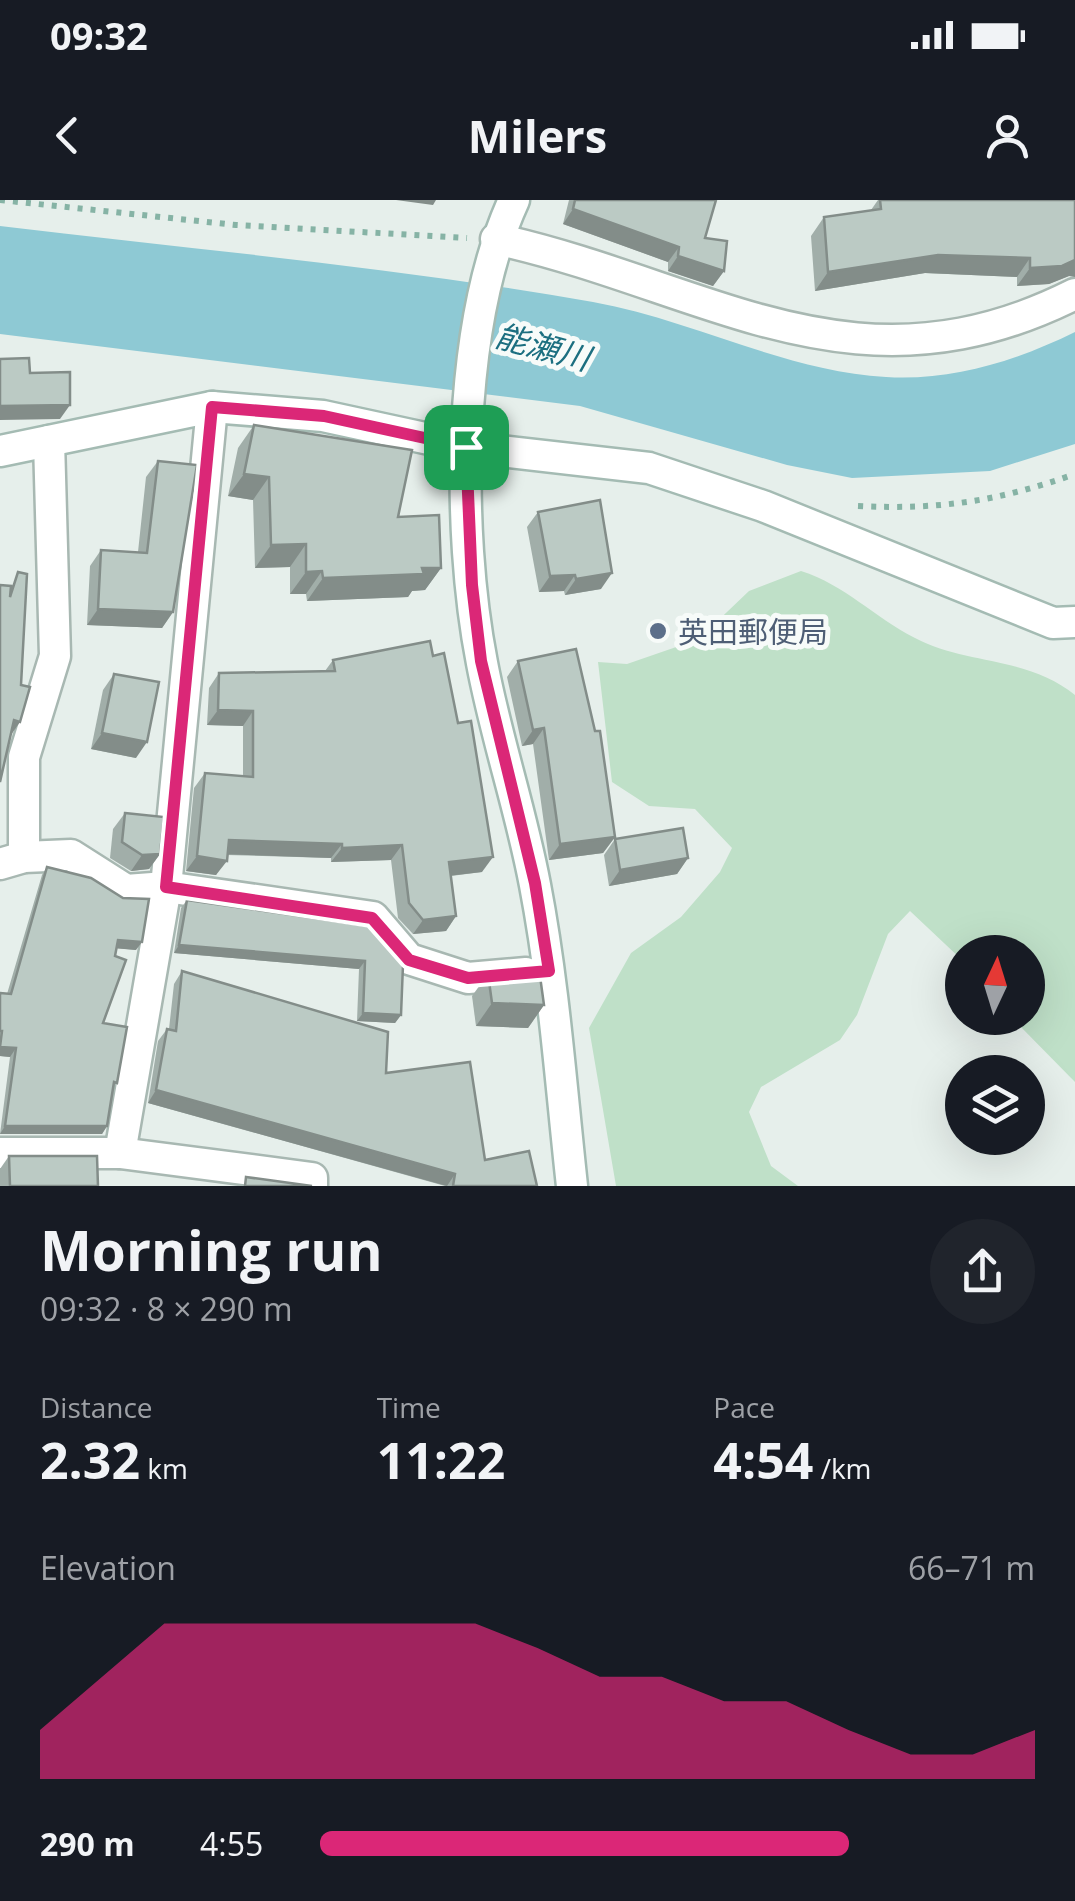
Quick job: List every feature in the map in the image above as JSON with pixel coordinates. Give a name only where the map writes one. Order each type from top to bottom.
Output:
[{"type":"street","points":[[514,200],[492,251],[467,414],[472,585],[481,661],[535,883],[549,971],[572,1186]]},
{"type":"street","points":[[492,251],[544,250],[732,313],[829,337],[900,343],[964,335],[1030,317],[1075,294]]},
{"type":"street","points":[[120,1153],[166,887],[212,407]]},
{"type":"street","points":[[0,451],[212,407],[324,416],[466,447],[649,468],[762,506],[1052,623],[1075,622]]},
{"type":"street","points":[[49,441],[55,656],[24,757],[12,860],[71,855],[126,890],[166,887],[372,918],[409,960],[468,978],[549,971]]},
{"type":"street","points":[[0,1153],[120,1153],[312,1178],[312,1186]]},
{"type":"path","points":[[0,200],[492,251]]},
{"type":"path","points":[[841,505],[954,507],[1014,496],[1075,474]]},
{"type":"green space","points":[[801,571],[832,584],[915,638],[955,653],[1037,673],[1075,695],[1075,1082],[1029,1035],[1045,1035],[1045,935],[945,935],[945,944],[910,911],[888,934],[857,1015],[840,1040],[761,1087],[749,1112],[771,1166],[798,1186],[616,1186],[589,1028],[631,953],[681,917],[720,872],[732,848],[695,809],[649,806],[612,782],[598,662],[627,664],[682,645],[706,632],[749,591]]},
{"type":"water","name":"能瀬川","points":[[0,226],[371,269],[593,302],[667,320],[811,365],[886,377],[935,376],[983,367],[1075,332],[1075,444],[990,471],[852,478],[787,465],[580,406],[0,334]]},
{"type":"building","points":[[575,200],[716,200],[705,238],[727,241],[724,271],[678,256],[679,247],[573,209]]},
{"type":"building","points":[[880,200],[1075,200],[1075,260],[1062,266],[1030,268],[1030,258],[938,255],[828,272],[824,217],[881,209]]},
{"type":"building","points":[[29,358],[30,373],[70,372],[70,405],[0,406],[0,359]]},
{"type":"building","points":[[254,425],[412,450],[398,517],[439,515],[441,568],[422,568],[424,574],[323,578],[322,571],[306,572],[306,544],[271,545],[269,477],[244,474]]},
{"type":"building","points":[[158,461],[197,465],[173,612],[98,609],[101,550],[147,553]]},
{"type":"building","points":[[600,500],[612,573],[576,579],[575,575],[550,576],[538,512]]},
{"type":"building","points":[[18,572],[27,574],[21,685],[30,687],[20,722],[14,720],[0,782],[0,585],[11,586],[10,597]]},
{"type":"building","points":[[430,641],[433,656],[444,653],[458,723],[471,721],[493,857],[449,862],[456,916],[423,920],[409,903],[402,845],[342,848],[342,844],[229,840],[227,861],[197,856],[205,773],[253,777],[253,711],[218,710],[219,673],[335,671],[333,660]]},
{"type":"building","points":[[576,649],[595,731],[600,731],[615,837],[560,844],[544,728],[533,730],[518,661]]},
{"type":"building","points":[[114,674],[159,682],[147,742],[102,733]]},
{"type":"building","points":[[125,813],[164,817],[160,854],[142,855],[122,842]]},
{"type":"building","points":[[683,828],[688,858],[620,870],[615,839]]},
{"type":"building","points":[[47,867],[91,878],[123,898],[149,899],[142,942],[118,940],[115,956],[126,960],[103,1023],[127,1027],[107,1126],[5,1126],[16,1048],[0,1047],[0,993],[11,994]]},
{"type":"building","points":[[187,900],[369,926],[403,965],[401,1015],[363,1013],[365,961],[179,945]]},
{"type":"building","points":[[539,969],[544,1005],[492,1003],[488,974]]},
{"type":"building","points":[[182,971],[388,1032],[386,1073],[470,1062],[485,1160],[529,1151],[537,1186],[453,1186],[455,1174],[156,1090],[167,1029],[176,1031]]},
{"type":"building","points":[[9,1156],[97,1156],[98,1186],[10,1186]]},
{"type":"building","points":[[246,1177],[312,1186],[245,1186]]},
{"type":"place","name":"英田郵便局","points":[[658,631]]},
{"type":"route","points":[[212,407],[324,416],[466,447],[472,585],[481,661],[535,883],[549,971],[468,978],[409,960],[372,918],[166,887],[212,407]]}]
